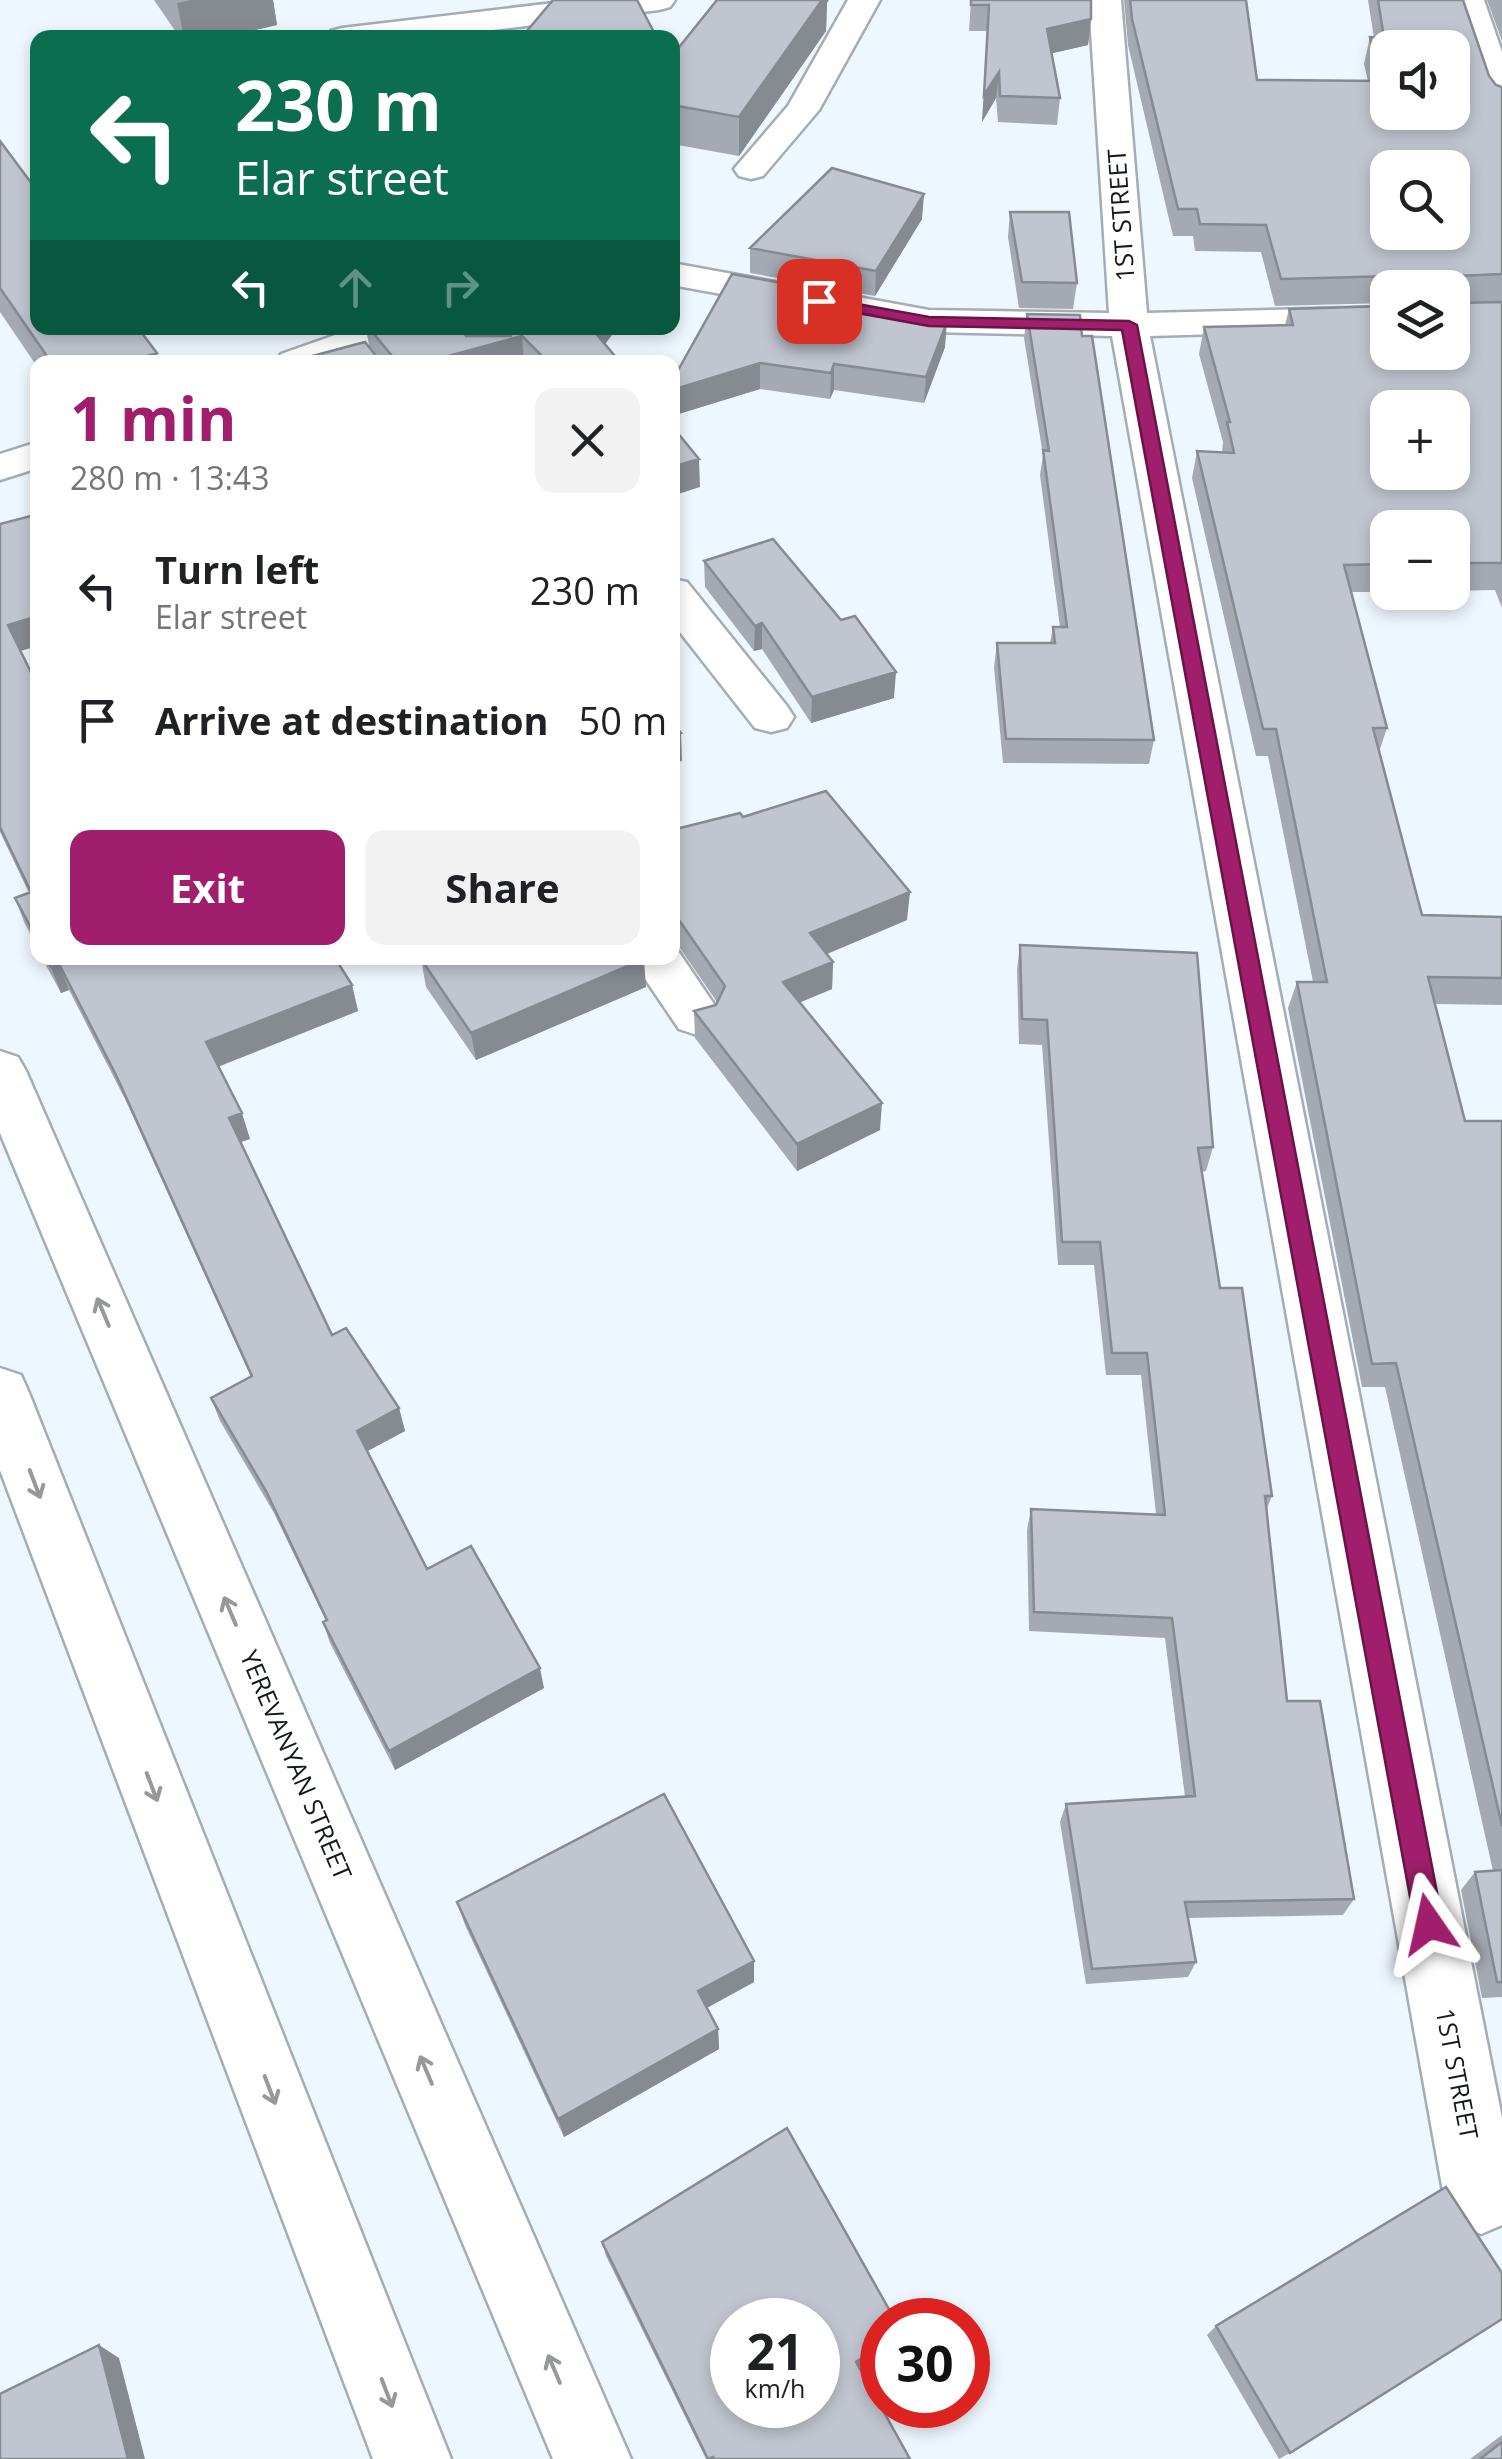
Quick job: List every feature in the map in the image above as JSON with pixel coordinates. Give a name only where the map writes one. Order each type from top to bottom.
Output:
[{"type":"street","name":"1ST STREET","points":[[1105,0],[1129,325],[1480,2197]]},
{"type":"street","points":[[1468,0],[1502,102]]},
{"type":"street","points":[[431,30],[676,8]]},
{"type":"street","points":[[814,16],[858,11]]},
{"type":"street","points":[[750,169],[802,110],[858,11]]},
{"type":"street","points":[[680,275],[929,321],[1129,325],[1370,318]]},
{"type":"street","points":[[315,355],[370,335]]},
{"type":"street","points":[[471,335],[486,355]]},
{"type":"street","points":[[0,468],[30,457]]},
{"type":"street","points":[[680,602],[771,717]]},
{"type":"street","points":[[661,965],[697,1016]]},
{"type":"street","name":"YEREVANYAN STREET","points":[[0,1071],[592,2459]]},
{"type":"street","points":[[0,1393],[412,2459]]},
{"type":"building","points":[[553,0],[637,0],[653,30],[528,30]]},
{"type":"building","points":[[717,0],[822,0],[739,117],[680,106],[680,46]]},
{"type":"building","points":[[971,0],[1091,0],[1091,19],[1047,29],[1060,98],[1000,96],[999,72],[984,95],[989,5],[971,5]]},
{"type":"building","points":[[1130,0],[1246,0],[1257,80],[1370,81],[1370,130],[1470,130],[1470,30],[1383,30],[1378,0],[1463,0],[1489,76],[1502,87],[1502,274],[1470,275],[1470,270],[1370,270],[1370,277],[1281,279],[1266,225],[1200,224],[1197,209],[1178,209]]},
{"type":"building","points":[[0,141],[30,181],[30,332],[0,288]]},
{"type":"building","points":[[832,168],[924,194],[876,271],[750,248]]},
{"type":"building","points":[[1010,212],[1069,212],[1077,283],[1022,282]]},
{"type":"building","points":[[732,274],[860,297],[852,310],[947,322],[926,377],[834,364],[831,373],[760,363],[680,388],[680,367]]},
{"type":"building","points":[[1502,302],[1502,563],[1470,563],[1470,510],[1370,510],[1370,564],[1344,565],[1387,728],[1373,728],[1422,915],[1502,917],[1502,978],[1428,977],[1465,1121],[1502,1121],[1502,1826],[1396,1363],[1372,1364],[1297,982],[1327,982],[1276,729],[1263,729],[1197,451],[1234,453],[1230,422],[1204,327],[1293,325],[1289,309],[1370,307],[1370,370],[1470,370],[1470,303]]},
{"type":"building","points":[[1027,314],[1080,315],[1082,336],[1092,336],[1154,740],[1006,739],[997,643],[1055,643],[1053,627],[1067,627],[1043,450],[1049,451]]},
{"type":"building","points":[[32,335],[143,335],[157,353],[150,355],[46,355]]},
{"type":"building","points":[[375,335],[597,335],[614,355],[541,355],[522,336],[452,355],[391,355]]},
{"type":"building","points":[[365,342],[375,355],[316,355]]},
{"type":"building","points":[[680,436],[699,459],[680,465]]},
{"type":"building","points":[[30,516],[30,618],[8,625],[30,670],[30,890],[0,827],[0,524]]},
{"type":"building","points":[[773,539],[841,620],[855,616],[896,672],[812,697],[762,623],[755,626],[704,561]]},
{"type":"building","points":[[826,791],[910,892],[810,933],[833,962],[783,982],[882,1103],[797,1144],[694,1011],[716,1005],[725,986],[680,922],[680,828],[740,813],[743,817]]},
{"type":"building","points":[[30,892],[30,926],[15,898]]},
{"type":"building","points":[[1020,945],[1197,953],[1213,1147],[1198,1148],[1220,1288],[1242,1288],[1272,1496],[1265,1496],[1287,1701],[1320,1701],[1354,1899],[1185,1902],[1196,1962],[1092,1969],[1066,1804],[1195,1796],[1172,1618],[1034,1612],[1031,1509],[1165,1515],[1147,1353],[1112,1353],[1100,1242],[1062,1242],[1047,1020],[1022,1019]]},
{"type":"building","points":[[60,965],[339,965],[352,985],[206,1042],[242,1113],[229,1118],[332,1335],[346,1328],[399,1408],[357,1431],[427,1569],[471,1546],[540,1668],[389,1751],[323,1622],[327,1620],[266,1491],[211,1398],[252,1376],[116,1075]]},
{"type":"building","points":[[425,965],[630,965],[471,1033]]},
{"type":"building","points":[[664,1794],[754,1961],[698,1991],[718,2029],[558,2119],[457,1902]]},
{"type":"building","points":[[1502,1870],[1502,1982],[1497,1982],[1475,1872]]},
{"type":"building","points":[[787,2128],[883,2298],[860,2298],[860,2359],[856,2362],[860,2369],[860,2428],[893,2428],[910,2459],[708,2459],[602,2242]]},
{"type":"building","points":[[1446,2187],[1502,2273],[1502,2319],[1290,2453],[1216,2326]]},
{"type":"building","points":[[99,2345],[128,2459],[0,2459],[0,2394]]},
{"type":"building","points":[[1502,2442],[1502,2459],[1480,2459]]},
{"type":"route","points":[[819,301],[929,321],[1129,325],[1429,1924]]}]
